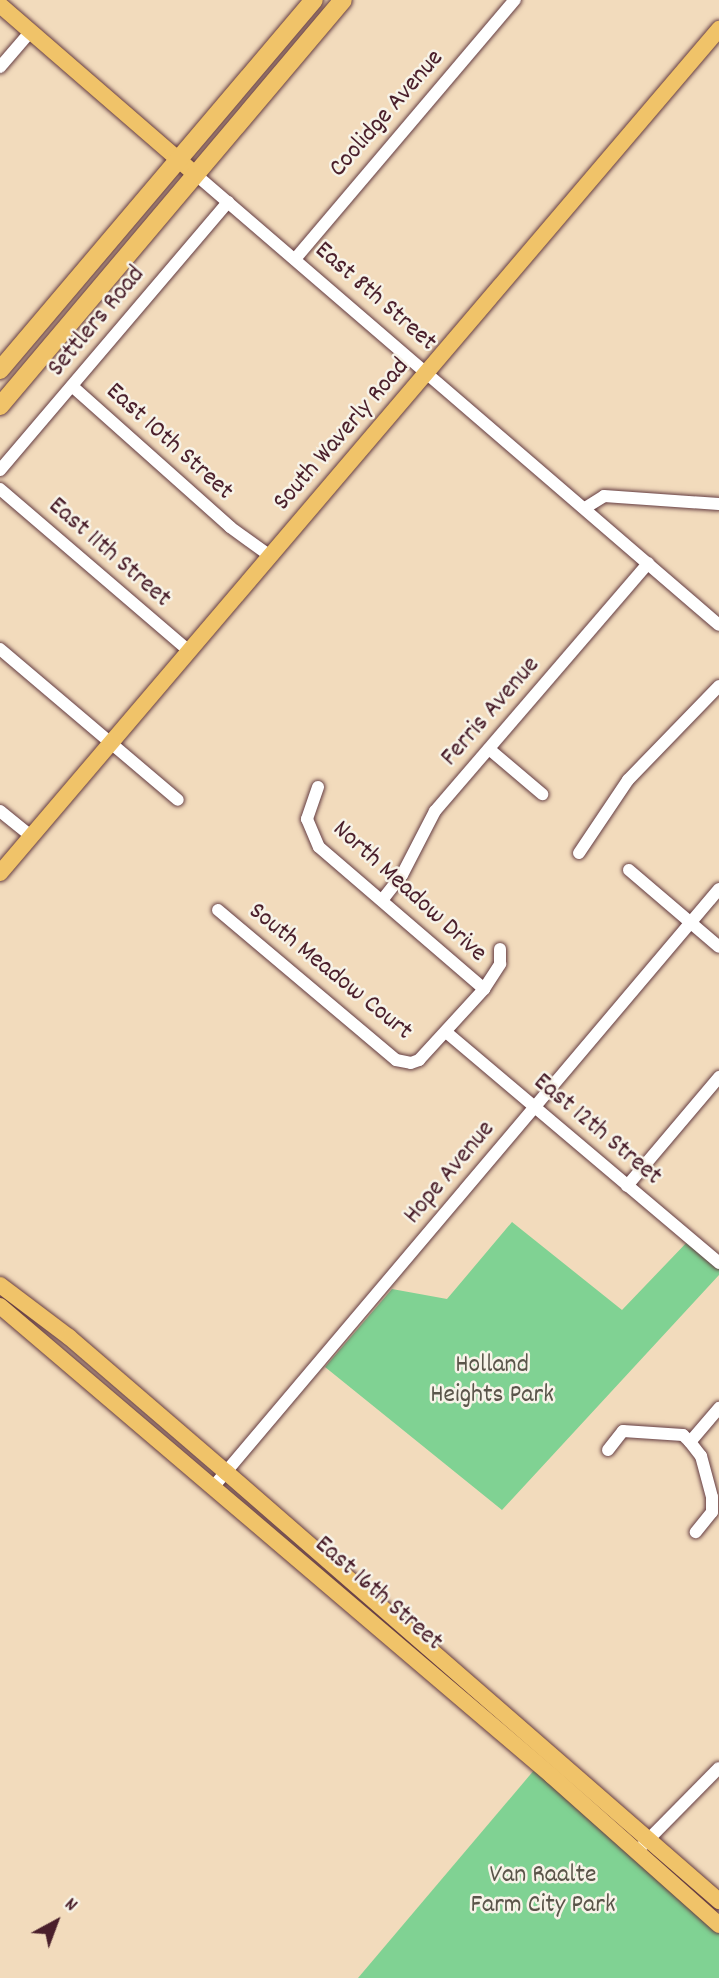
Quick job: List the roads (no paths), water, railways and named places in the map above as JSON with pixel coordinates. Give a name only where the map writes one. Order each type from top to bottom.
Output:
[{"type":"highway","points":[[0,370],[314,0]]},
{"type":"highway","points":[[279,76],[289,54],[335,0]]},
{"type":"highway","points":[[0,406],[344,0]]},
{"type":"highway","points":[[29,336],[30,350],[38,360]]},
{"type":"main road","name":"East 8th Street","points":[[0,5],[195,174]]},
{"type":"main road","name":"South Waverly Road","points":[[0,873],[719,29]]},
{"type":"main road","name":"East 16th Street","points":[[0,1285],[69,1337],[719,1900]]},
{"type":"main road","name":"East 16th Street","points":[[0,1306],[214,1486],[719,1925]]},
{"type":"street","name":"Coolidge Avenue","points":[[295,259],[515,0]]},
{"type":"street","points":[[0,67],[31,32]]},
{"type":"street","name":"East 8th Street","points":[[195,174],[719,625]]},
{"type":"street","name":"Settlers Road","points":[[0,470],[228,202]]},
{"type":"street","name":"East 10th Street","points":[[72,386],[230,527],[270,556]]},
{"type":"street","name":"East 11th Street","points":[[0,489],[189,651]]},
{"type":"street","points":[[585,508],[604,496],[719,505]]},
{"type":"street","name":"Ferris Avenue","points":[[383,899],[402,875],[435,811],[648,563]]},
{"type":"street","points":[[0,649],[178,800]]},
{"type":"street","points":[[579,853],[628,780],[719,686]]},
{"type":"street","points":[[489,750],[542,794]]},
{"type":"street","name":"North Meadow Drive","points":[[318,787],[307,811],[312,836],[484,989]]},
{"type":"street","points":[[0,811],[32,836]]},
{"type":"street","points":[[629,870],[719,947]]},
{"type":"street","name":"Hope Avenue","points":[[214,1486],[719,889]]},
{"type":"street","name":"South Meadow Court","points":[[218,910],[396,1060],[419,1060],[446,1032],[484,989],[500,964],[500,949]]},
{"type":"street","name":"East 12th Street","points":[[446,1032],[719,1263]]},
{"type":"street","points":[[627,1186],[719,1077]]},
{"type":"street","points":[[690,1441],[719,1408]]},
{"type":"street","points":[[608,1450],[623,1432],[682,1435],[690,1441],[701,1456],[712,1497],[712,1512],[696,1532]]},
{"type":"street","points":[[636,1853],[719,1768]]},
{"type":"park label","name":"Holland Heights Park","points":[[492,1381]]},
{"type":"park label","name":"Van Raalte Farm City Park","points":[[543,1891]]}]
